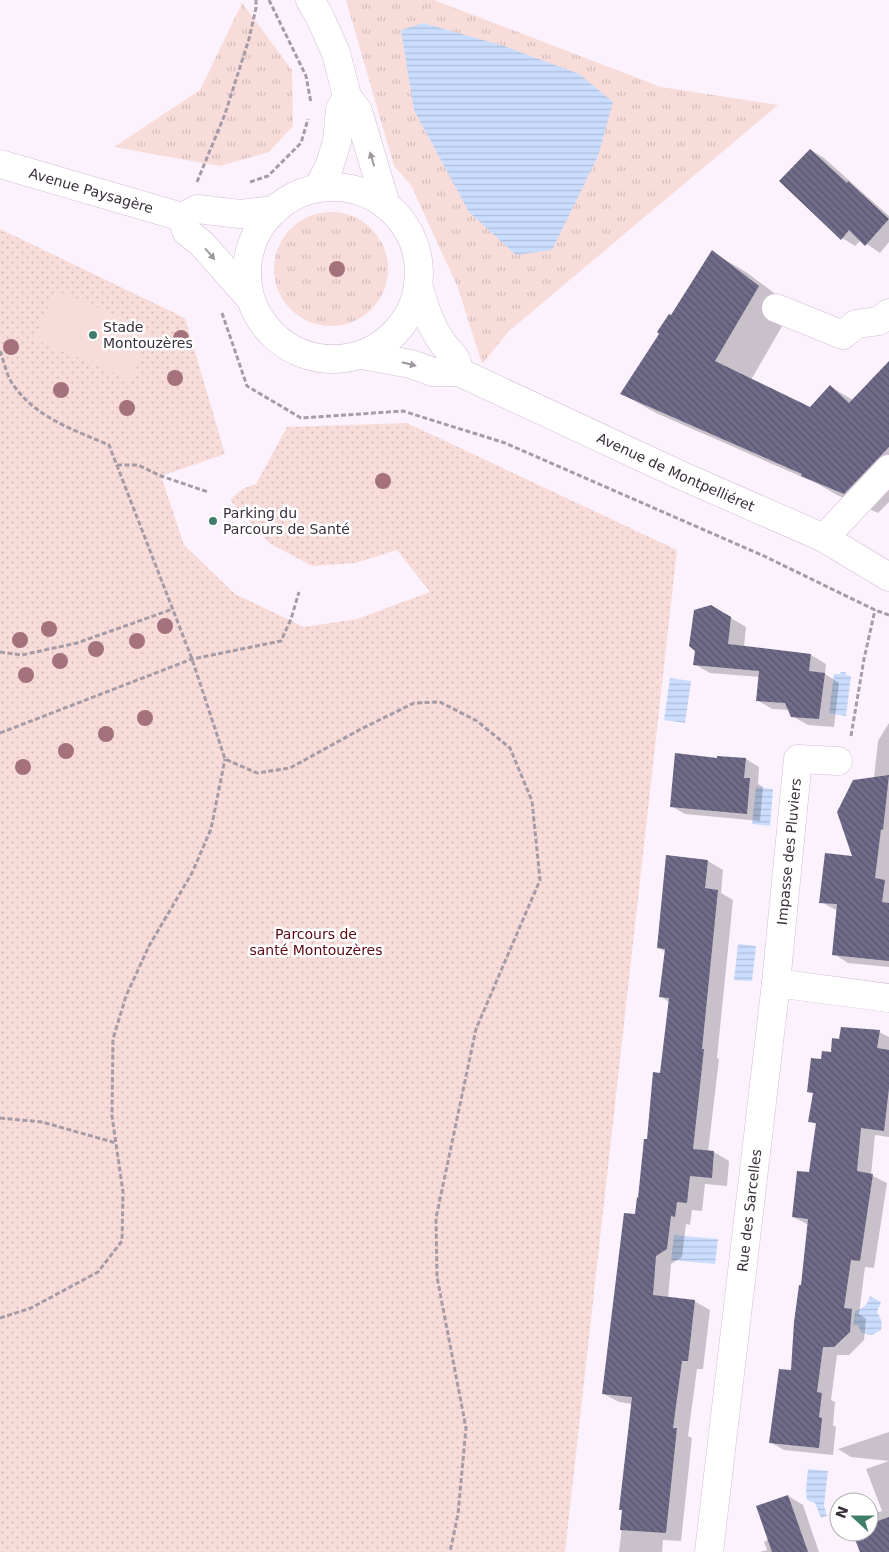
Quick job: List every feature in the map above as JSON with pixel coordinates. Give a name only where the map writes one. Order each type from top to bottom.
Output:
[{"type":"street","points":[[310,0],[336,53],[347,96],[358,111],[386,205]]},
{"type":"street","points":[[318,188],[329,167],[337,142],[340,109],[347,96]]},
{"type":"street","name":"Avenue Paysagère","points":[[0,164],[182,216]]},
{"type":"street","points":[[318,188],[342,188],[365,193],[386,205],[402,222],[413,241],[418,263],[418,285],[412,308],[399,328],[382,344],[361,355],[338,360],[315,358],[293,350],[274,337],[259,319],[250,298],[246,274],[249,251],[259,229],[274,210],[294,196],[318,188]]},
{"type":"street","points":[[250,298],[202,244],[186,231],[182,216],[197,209],[240,214],[274,210]]},
{"type":"street","points":[[418,285],[429,319],[440,340],[457,359],[459,372]]},
{"type":"street","points":[[776,308],[843,336],[856,324],[879,321],[889,313]]},
{"type":"street","name":"Avenue de Montpelliéret","points":[[361,355],[411,364],[433,372],[459,372],[678,474],[824,538],[889,577]]},
{"type":"street","points":[[824,538],[889,469]]},
{"type":"street","name":"Impasse des Pluviers","points":[[776,983],[798,759],[838,760]]},
{"type":"street","points":[[776,983],[889,998]]},
{"type":"street","name":"Rue des Sarcelles","points":[[709,1552],[776,983]]},
{"type":"path","points":[[195,186],[225,114],[249,39],[256,0]]},
{"type":"path","points":[[0,351],[12,383],[30,405],[59,424],[108,445],[192,659],[225,759],[211,829],[192,873],[145,954],[126,996],[113,1038],[112,1116],[123,1192],[122,1241],[98,1272],[31,1308],[0,1318]]},
{"type":"path","points":[[116,465],[138,465],[161,476],[208,492]]},
{"type":"path","points":[[0,733],[192,659],[281,641],[300,592]]},
{"type":"path","points":[[0,652],[22,655],[77,642],[173,609]]},
{"type":"path","points":[[838,760],[851,739],[864,659],[875,610]]},
{"type":"path","points":[[225,759],[256,772],[290,768],[360,729],[414,703],[440,702],[476,721],[510,748],[532,801],[540,880],[476,1029],[436,1218],[437,1277],[466,1428],[458,1514],[450,1552]]},
{"type":"path","points":[[0,1118],[42,1122],[116,1143]]},
{"type":"green space","points":[[346,0],[434,0],[661,87],[778,105],[509,331],[482,364],[458,288],[411,185],[394,166]]},
{"type":"green space","points":[[242,3],[292,70],[293,126],[269,152],[220,166],[114,147],[200,90]]},
{"type":"green space","points":[[331,212],[353,217],[371,229],[383,247],[388,269],[383,291],[371,309],[353,321],[331,326],[309,321],[291,309],[279,291],[274,269],[279,247],[291,229],[309,217]]},
{"type":"green space","name":"Parcours de santé Montouzères","points":[[0,229],[185,318],[225,454],[161,476],[184,545],[235,594],[304,627],[357,619],[430,592],[397,550],[356,563],[312,566],[269,543],[230,500],[242,489],[256,484],[287,427],[407,423],[677,550],[565,1552],[0,1552]]},
{"type":"green space","name":"Stade Montouzères","points":[[56,290],[151,330],[130,380],[34,339]]},
{"type":"water","points":[[423,23],[504,46],[579,74],[613,102],[598,156],[552,250],[516,255],[469,212],[414,110],[401,30]]},
{"type":"water","points":[[841,672],[846,672],[846,675],[851,676],[846,716],[829,713],[834,674],[840,674]]},
{"type":"water","points":[[670,678],[691,681],[685,723],[664,720]]},
{"type":"water","points":[[756,787],[773,789],[770,826],[752,824]]},
{"type":"water","points":[[738,944],[756,946],[752,981],[734,980]]},
{"type":"water","points":[[674,1235],[718,1239],[715,1264],[671,1260]]},
{"type":"water","points":[[870,1296],[881,1302],[877,1312],[882,1325],[881,1330],[872,1335],[862,1333],[857,1325],[853,1325],[855,1311],[865,1306]]},
{"type":"water","points":[[808,1469],[828,1471],[824,1505],[827,1516],[821,1518],[815,1503],[807,1500]]},
{"type":"building","points":[[810,149],[889,219],[865,246],[849,230],[841,240],[779,181]]},
{"type":"building","points":[[712,250],[759,286],[715,361],[810,407],[830,385],[849,403],[889,361],[889,447],[844,494],[620,394],[659,334],[657,332],[669,314],[671,315]]},
{"type":"building","points":[[711,605],[731,617],[728,644],[811,654],[809,671],[825,673],[819,719],[791,717],[785,703],[756,701],[759,671],[693,665],[695,651],[689,646],[694,610]]},
{"type":"building","points":[[675,753],[717,758],[717,756],[746,758],[744,778],[750,778],[747,814],[670,807]]},
{"type":"building","points":[[889,775],[875,878],[885,880],[882,902],[889,903],[889,961],[832,955],[837,904],[819,903],[825,853],[852,856],[837,812],[853,780]]},
{"type":"building","points":[[666,855],[708,860],[705,888],[718,890],[693,1149],[714,1151],[712,1178],[690,1176],[687,1203],[677,1202],[675,1217],[671,1216],[667,1249],[656,1256],[653,1295],[695,1300],[688,1361],[682,1361],[673,1428],[677,1428],[666,1533],[620,1530],[622,1510],[619,1510],[632,1397],[602,1394],[624,1213],[635,1214],[644,1139],[647,1139],[653,1072],[660,1073],[669,998],[659,997],[665,949],[657,948]]},
{"type":"building","points":[[841,1027],[880,1030],[877,1048],[889,1050],[889,1088],[884,1131],[861,1128],[857,1171],[873,1174],[860,1261],[851,1260],[844,1308],[852,1309],[850,1332],[834,1347],[823,1347],[817,1392],[822,1393],[819,1417],[822,1418],[819,1448],[769,1443],[779,1369],[791,1370],[794,1322],[799,1285],[801,1285],[808,1219],[792,1217],[797,1171],[809,1172],[816,1123],[808,1122],[813,1093],[807,1092],[811,1058],[821,1059],[822,1051],[831,1052],[832,1038],[839,1039]]},
{"type":"building","points":[[788,1495],[808,1552],[772,1552],[756,1506]]},
{"type":"building","points":[[889,1517],[889,1552],[860,1552],[856,1542],[879,1542],[879,1520]]},
{"type":"place","name":"Stade Montouzères","points":[[93,335]]},
{"type":"place","name":"Parking du Parcours de Santé","points":[[213,521]]}]
